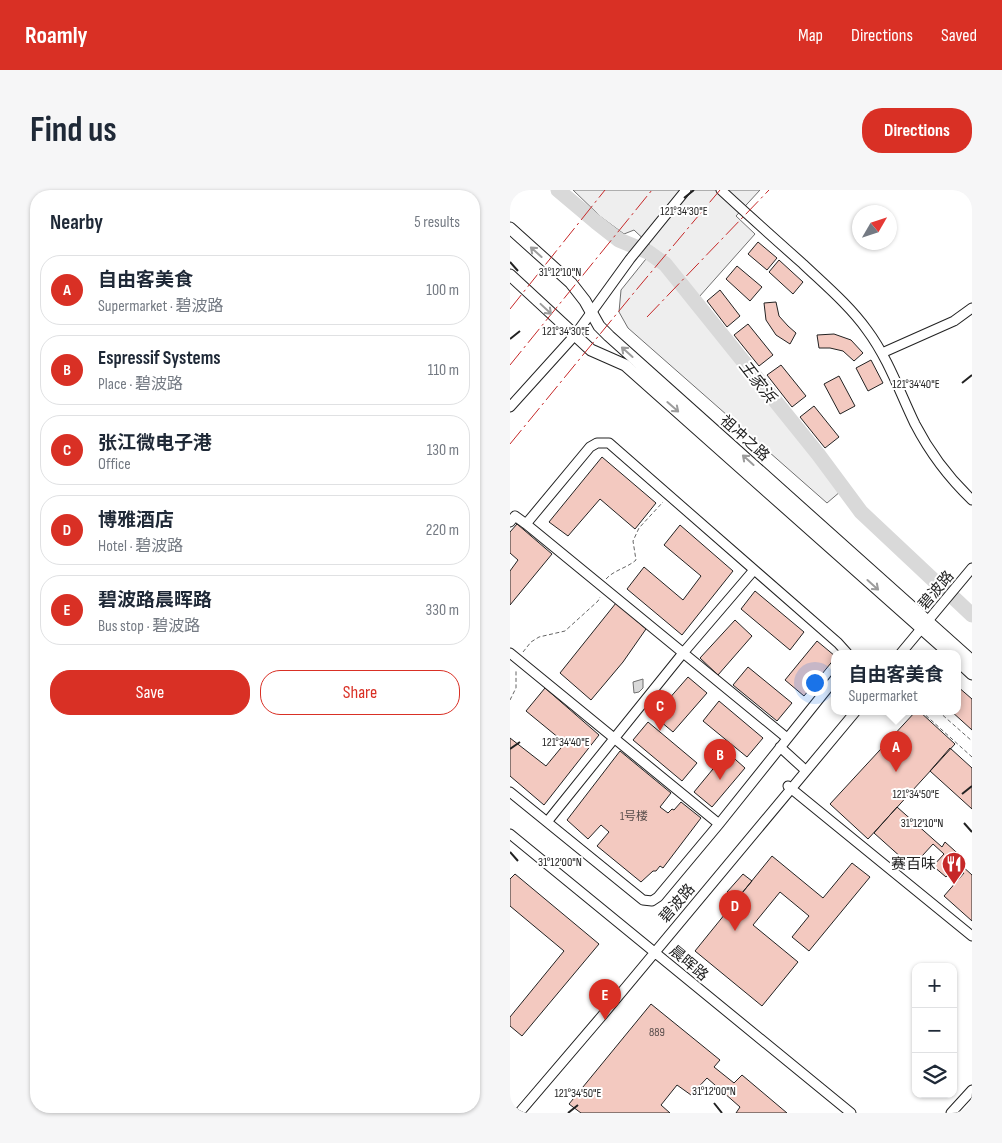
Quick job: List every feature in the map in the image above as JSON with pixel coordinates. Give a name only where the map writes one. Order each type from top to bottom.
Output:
[{"type":"main road","name":"祖冲之路","points":[[510,228],[571,283],[585,301],[591,314],[609,336],[925,625],[946,650]]},
{"type":"main road","name":"祖冲之路","points":[[510,275],[591,350],[625,365],[925,625],[958,650]]},
{"type":"main road","name":"祖冲之路","points":[[961,653],[972,661]]},
{"type":"main road","points":[[961,664],[972,674]]},
{"type":"street","points":[[510,407],[591,314],[630,259],[686,190]]},
{"type":"street","points":[[721,190],[851,310],[868,330],[882,353],[929,449],[942,468],[972,500]]},
{"type":"street","points":[[882,353],[954,321],[972,308]]},
{"type":"street","points":[[526,524],[590,447],[597,443],[609,443],[844,650]]},
{"type":"street","points":[[510,522],[515,516],[526,524],[787,738]]},
{"type":"street","name":"碧波路","points":[[904,650],[972,568]]},
{"type":"street","points":[[547,822],[683,653],[754,570]]},
{"type":"street","points":[[510,653],[719,824]]},
{"type":"street","points":[[510,792],[643,900],[652,901],[658,897],[719,824],[831,684]]},
{"type":"street","name":"碧波路","points":[[789,787],[848,715]]},
{"type":"street","name":"碧波路","points":[[519,1113],[789,787],[852,715]]},
{"type":"street","points":[[780,747],[803,768]]},
{"type":"street","points":[[789,787],[972,936]]},
{"type":"street","name":"晨晖路","points":[[510,834],[851,1113]]},
{"type":"street","name":"碧波路","points":[[514,1113],[653,951]]},
{"type":"street","points":[[951,1113],[972,1090]]},
{"type":"path","points":[[510,700],[516,688],[515,673],[523,651],[531,642],[539,637],[565,631],[598,601],[605,580],[612,573],[628,567],[636,560],[633,541],[639,528],[669,495]]},
{"type":"path","points":[[925,715],[972,758]]},
{"type":"path","points":[[943,715],[972,741]]},
{"type":"shaded area","points":[[573,190],[760,190],[736,216],[755,234],[699,297],[848,485],[827,503],[628,328],[619,312],[621,290],[654,249],[634,230],[624,234],[601,217]]},
{"type":"shaded area","points":[[643,679],[643,688],[639,692],[634,693],[633,682]]},
{"type":"building","points":[[758,242],[777,258],[767,270],[748,254]]},
{"type":"building","points":[[779,260],[803,282],[793,294],[769,272]]},
{"type":"building","points":[[737,266],[762,287],[750,301],[726,279]]},
{"type":"building","points":[[720,290],[740,316],[727,327],[707,301]]},
{"type":"building","points":[[776,302],[779,316],[796,333],[790,344],[776,335],[766,320],[764,303]]},
{"type":"building","points":[[748,324],[773,355],[759,366],[734,335]]},
{"type":"building","points":[[834,334],[851,340],[863,353],[854,361],[843,351],[819,348],[817,335]]},
{"type":"building","points":[[871,360],[883,383],[868,391],[856,368]]},
{"type":"building","points":[[781,365],[806,396],[792,407],[767,375]]},
{"type":"building","points":[[839,376],[855,406],[840,414],[824,384]]},
{"type":"building","points":[[814,406],[839,437],[825,448],[800,417]]},
{"type":"building","points":[[602,457],[656,503],[635,529],[600,499],[568,536],[549,522]]},
{"type":"building","points":[[517,524],[552,554],[510,605],[510,571],[518,560],[510,553],[510,532]]},
{"type":"building","points":[[680,525],[733,571],[682,635],[627,589],[644,567],[683,600],[701,576],[664,545]]},
{"type":"building","points":[[755,591],[804,632],[790,650],[741,609]]},
{"type":"building","points":[[616,603],[646,629],[623,662],[591,700],[560,673]]},
{"type":"building","points":[[735,620],[752,636],[718,675],[700,658]]},
{"type":"building","points":[[817,641],[831,653],[831,663],[804,696],[785,680]]},
{"type":"building","points":[[748,667],[792,703],[777,721],[733,685]]},
{"type":"building","points":[[688,677],[707,693],[673,732],[654,716]]},
{"type":"building","points":[[545,688],[599,735],[544,805],[510,776],[510,738],[546,766],[565,743],[526,711]]},
{"type":"building","points":[[961,689],[972,699],[972,730],[955,715],[961,715]]},
{"type":"building","points":[[719,701],[763,738],[747,757],[703,721]]},
{"type":"building","points":[[912,715],[923,715],[955,744],[868,839],[830,804]]},
{"type":"building","points":[[648,722],[697,763],[682,781],[633,740]]},
{"type":"building","points":[[950,748],[972,768],[972,809],[930,771]]},
{"type":"building","points":[[620,751],[671,793],[660,807],[668,813],[672,809],[674,810],[681,802],[701,818],[663,868],[660,866],[641,882],[597,846],[609,832],[601,825],[588,839],[567,820]]},
{"type":"building","points":[[727,752],[745,768],[712,807],[694,792]]},
{"type":"building","points":[[897,807],[942,847],[945,842],[965,860],[961,865],[972,875],[972,921],[944,896],[964,873],[956,866],[946,877],[933,866],[944,854],[933,844],[912,867],[874,833]]},
{"type":"building","points":[[772,856],[823,898],[852,863],[870,877],[809,951],[792,937],[809,916],[780,892],[753,925],[798,962],[762,1006],[695,951]]},
{"type":"building","points":[[515,874],[599,944],[522,1036],[510,1026],[510,1017],[564,951],[510,906],[510,879]]},
{"type":"building","points":[[743,874],[752,881],[737,899],[727,892]]},
{"type":"building","points":[[651,1004],[720,1060],[714,1067],[734,1083],[742,1075],[787,1113],[736,1113],[740,1107],[707,1078],[691,1095],[677,1085],[661,1105],[670,1113],[581,1113],[569,1104]]},
{"type":"waterway","name":"王家浜","points":[[558,190],[619,240],[648,252],[665,264],[818,454],[861,512],[944,590]]},
{"type":"waterway","name":"王家浜","points":[[955,599],[972,615]]},
{"type":"power","points":[[510,309],[605,190]]},
{"type":"power","points":[[510,365],[652,190]]},
{"type":"power","points":[[510,444],[720,190]]},
{"type":"power","points":[[647,317],[769,190]]},
{"type":"place","name":"张江微电子港","points":[[660,731]]},
{"type":"place","name":"自由客美食","points":[[896,772]]},
{"type":"place","name":"Espressif Systems","points":[[720,780]]},
{"type":"place","name":"赛百味","points":[[954,885]]},
{"type":"place","name":"博雅酒店","points":[[735,931]]},
{"type":"place","name":"碧波路晨晖路","points":[[605,1020]]}]
